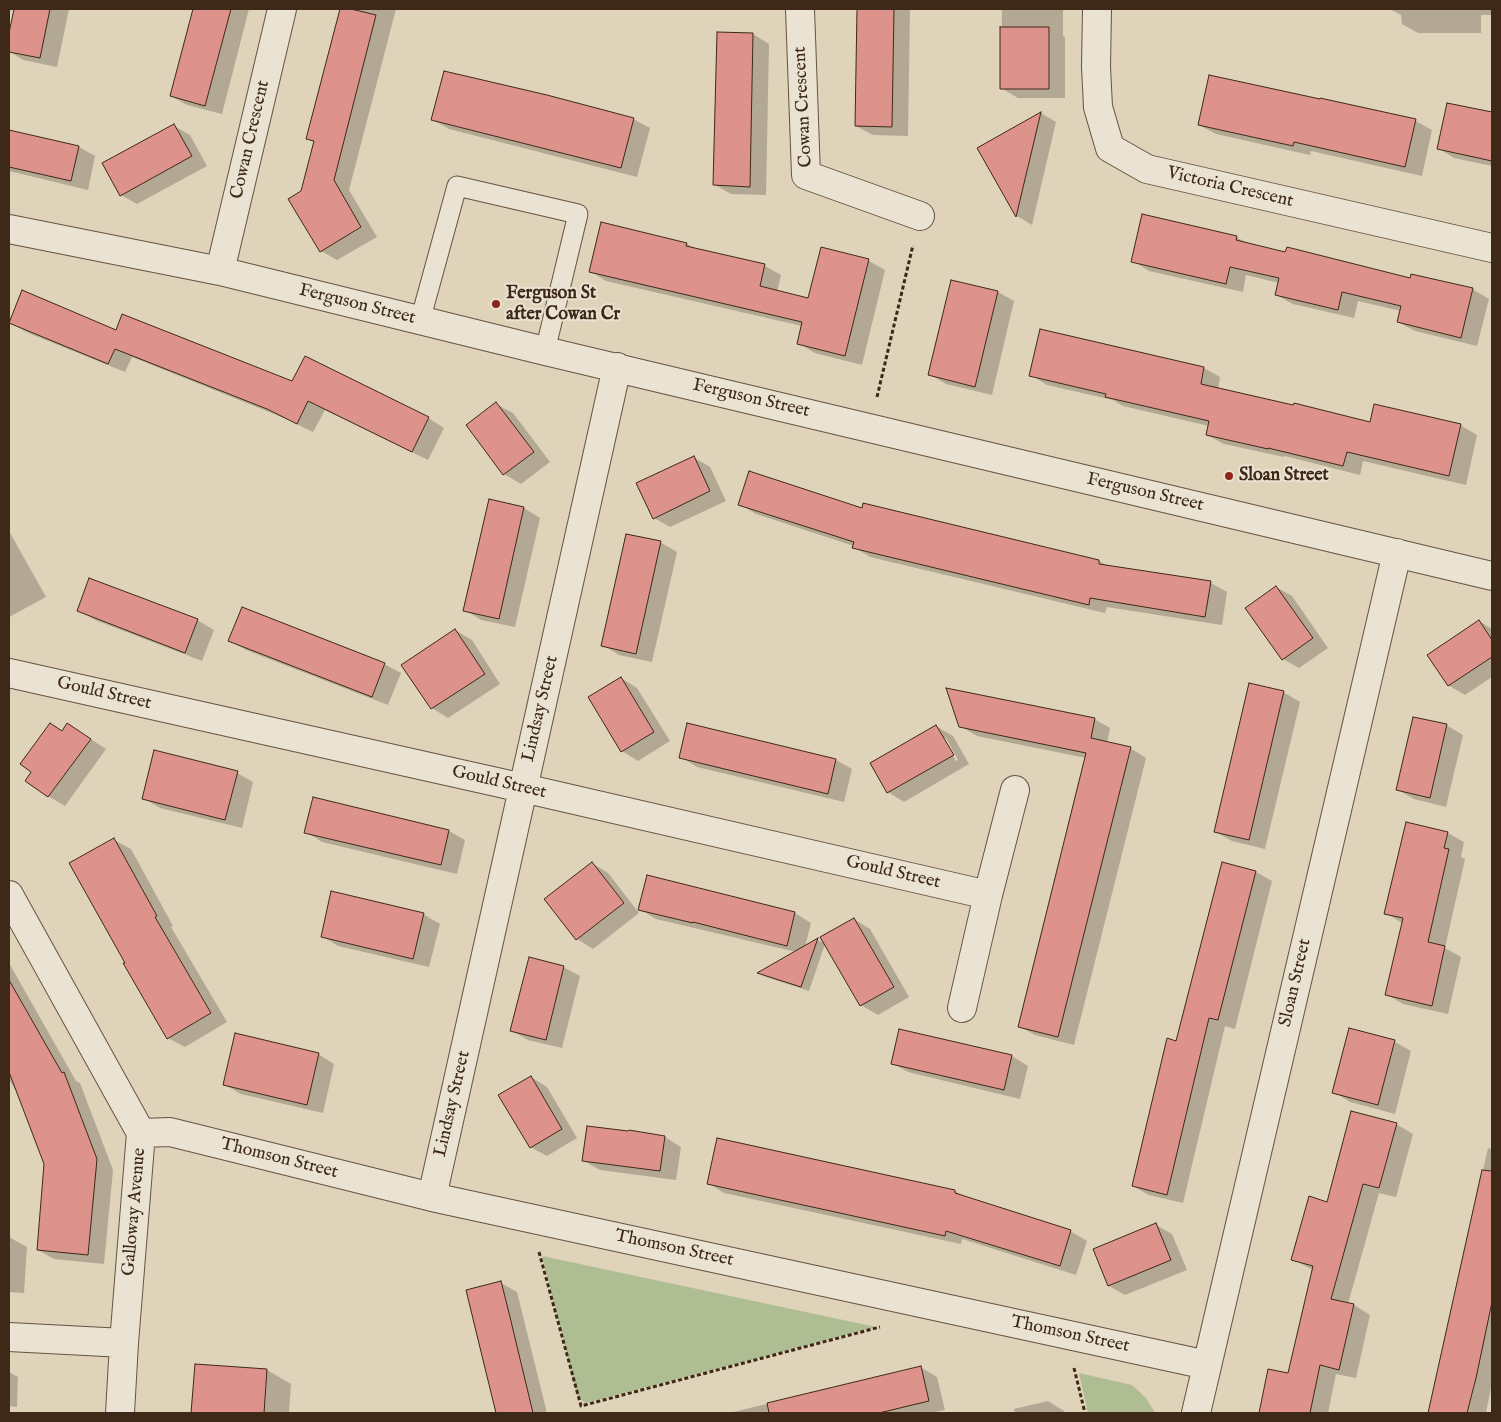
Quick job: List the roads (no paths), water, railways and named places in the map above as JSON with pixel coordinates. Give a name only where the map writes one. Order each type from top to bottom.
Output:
[{"type":"street","name":"Cowan Crescent","points":[[220,271],[282,9]]},
{"type":"street","name":"Cowan Crescent","points":[[800,9],[806,175],[920,216]]},
{"type":"street","name":"Victoria Crescent","points":[[1097,9],[1096,67],[1098,107],[1110,148],[1147,169],[1492,248]]},
{"type":"street","name":"Ferguson Street","points":[[9,229],[220,271],[545,351],[1492,576]]},
{"type":"street","name":"Lindsay Street","points":[[432,1197],[617,367]]},
{"type":"street","name":"Sloan Street","points":[[1196,1413],[1396,553]]},
{"type":"street","name":"Gould Street","points":[[9,673],[523,788],[988,895]]},
{"type":"street","points":[[962,1008],[1015,790]]},
{"type":"street","name":"Galloway Avenue","points":[[9,895],[142,1133],[120,1413]]},
{"type":"street","name":"Thomson Street","points":[[142,1133],[170,1132],[432,1197],[1208,1365]]},
{"type":"street","points":[[9,1337],[124,1343]]},
{"type":"lane","points":[[420,321],[458,186],[578,214],[545,351]]},
{"type":"place","name":"Ferguson St after Cowan Cr","points":[[496,304]]},
{"type":"place","name":"Sloan Street","points":[[1229,476]]}]
